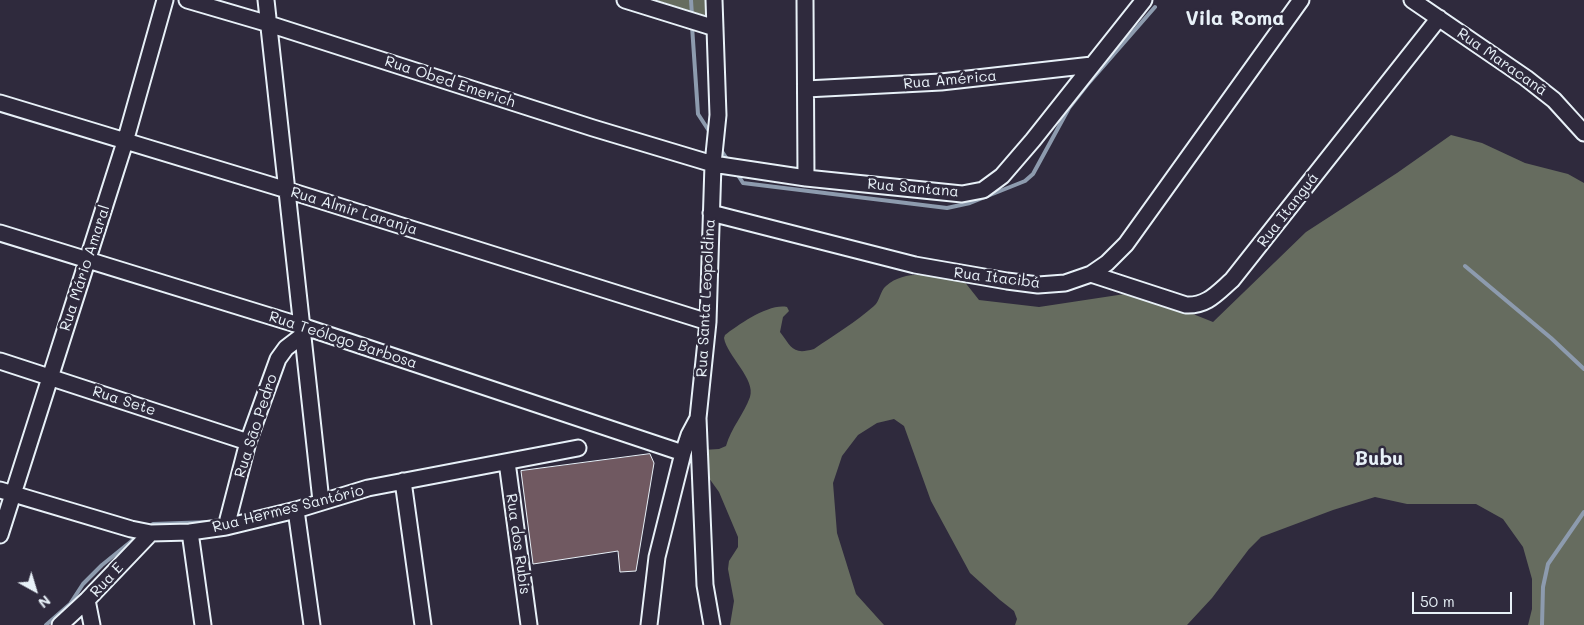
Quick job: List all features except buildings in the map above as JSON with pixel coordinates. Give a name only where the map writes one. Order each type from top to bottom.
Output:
[{"type":"street","name":"Rua Mário Amaral","points":[[0,535],[7,492],[50,377],[89,260],[165,0]]},
{"type":"street","name":"Rua Obed Emerich","points":[[187,0],[713,164]]},
{"type":"street","points":[[266,0],[321,502]]},
{"type":"street","points":[[624,0],[715,28]]},
{"type":"street","name":"Rua Santa Leopoldina","points":[[712,625],[705,585],[698,418],[708,322],[713,164],[718,115],[714,0]]},
{"type":"street","points":[[805,0],[806,178]]},
{"type":"street","name":"Rua Santana","points":[[713,164],[806,178],[962,194],[983,190],[993,184],[1008,169],[1144,0]]},
{"type":"street","name":"Rua Itacibá","points":[[711,213],[915,266],[1007,281],[1038,285],[1065,283],[1091,274],[1108,263],[1126,244],[1301,0]]},
{"type":"street","name":"Rua Maracanã","points":[[1412,0],[1526,78],[1554,100],[1582,129]]},
{"type":"street","name":"Rua Itanguá","points":[[1091,274],[1186,305],[1197,305],[1212,298],[1232,280],[1439,18]]},
{"type":"street","name":"Rua América","points":[[806,89],[941,82],[1092,65]]},
{"type":"street","name":"Rua Almir Laranja","points":[[0,103],[287,190],[708,322]]},
{"type":"street","name":"Rua Teólogo Barbosa","points":[[0,233],[89,260],[683,453]]},
{"type":"street","name":"Rua São Pedro","points":[[226,527],[248,442],[278,359],[303,331]]},
{"type":"street","name":"Rua Sete","points":[[0,361],[248,442]]},
{"type":"street","points":[[650,625],[657,557],[683,453],[689,435],[698,418]]},
{"type":"street","name":"Rua Hermes Santório","points":[[7,492],[131,530],[151,533],[190,532],[226,527],[296,510],[368,488],[578,448]]},
{"type":"street","name":"Rua dos Rubis","points":[[507,462],[529,625]]},
{"type":"street","points":[[403,481],[423,625]]},
{"type":"street","points":[[296,510],[312,625]]},
{"type":"street","points":[[190,532],[203,625]]},
{"type":"street","name":"Rua E","points":[[60,625],[88,600],[151,533]]},
{"type":"street","points":[[88,600],[92,625]]},
{"type":"green space","points":[[656,0],[708,0],[710,17]]},
{"type":"green space","points":[[1451,135],[1482,143],[1525,163],[1568,174],[1584,183],[1584,625],[1528,625],[1532,609],[1532,579],[1523,547],[1503,519],[1476,504],[1407,504],[1375,497],[1333,510],[1261,537],[1249,549],[1212,598],[1187,625],[1015,625],[1017,619],[1014,611],[970,573],[931,501],[904,426],[894,419],[877,423],[858,435],[842,456],[833,483],[837,533],[856,594],[884,625],[730,625],[734,601],[728,569],[729,561],[738,547],[738,537],[719,492],[701,467],[703,450],[719,449],[726,446],[750,397],[749,383],[726,345],[724,338],[725,335],[738,326],[763,311],[787,307],[789,311],[783,317],[780,332],[794,349],[807,351],[814,349],[874,306],[886,286],[895,280],[913,275],[964,281],[979,300],[1039,307],[1138,292],[1213,322],[1306,232],[1397,173]]},
{"type":"waterway","points":[[691,0],[692,16]]},
{"type":"waterway","points":[[736,172],[743,183],[947,208],[970,203],[1025,181],[1033,174],[1069,108],[1155,7]]},
{"type":"waterway","points":[[692,26],[698,114],[711,134]]},
{"type":"waterway","points":[[719,147],[729,162]]},
{"type":"waterway","points":[[1465,266],[1551,338],[1584,369]]},
{"type":"waterway","points":[[1542,625],[1543,587],[1548,564],[1584,512]]},
{"type":"waterway","points":[[149,528],[153,524],[210,522]]},
{"type":"waterway","points":[[46,625],[70,604],[83,584],[102,565],[139,535]]},
{"type":"district","name":"Vila Roma","points":[[1235,19]]},
{"type":"district","name":"Bubu","points":[[1379,459]]}]
